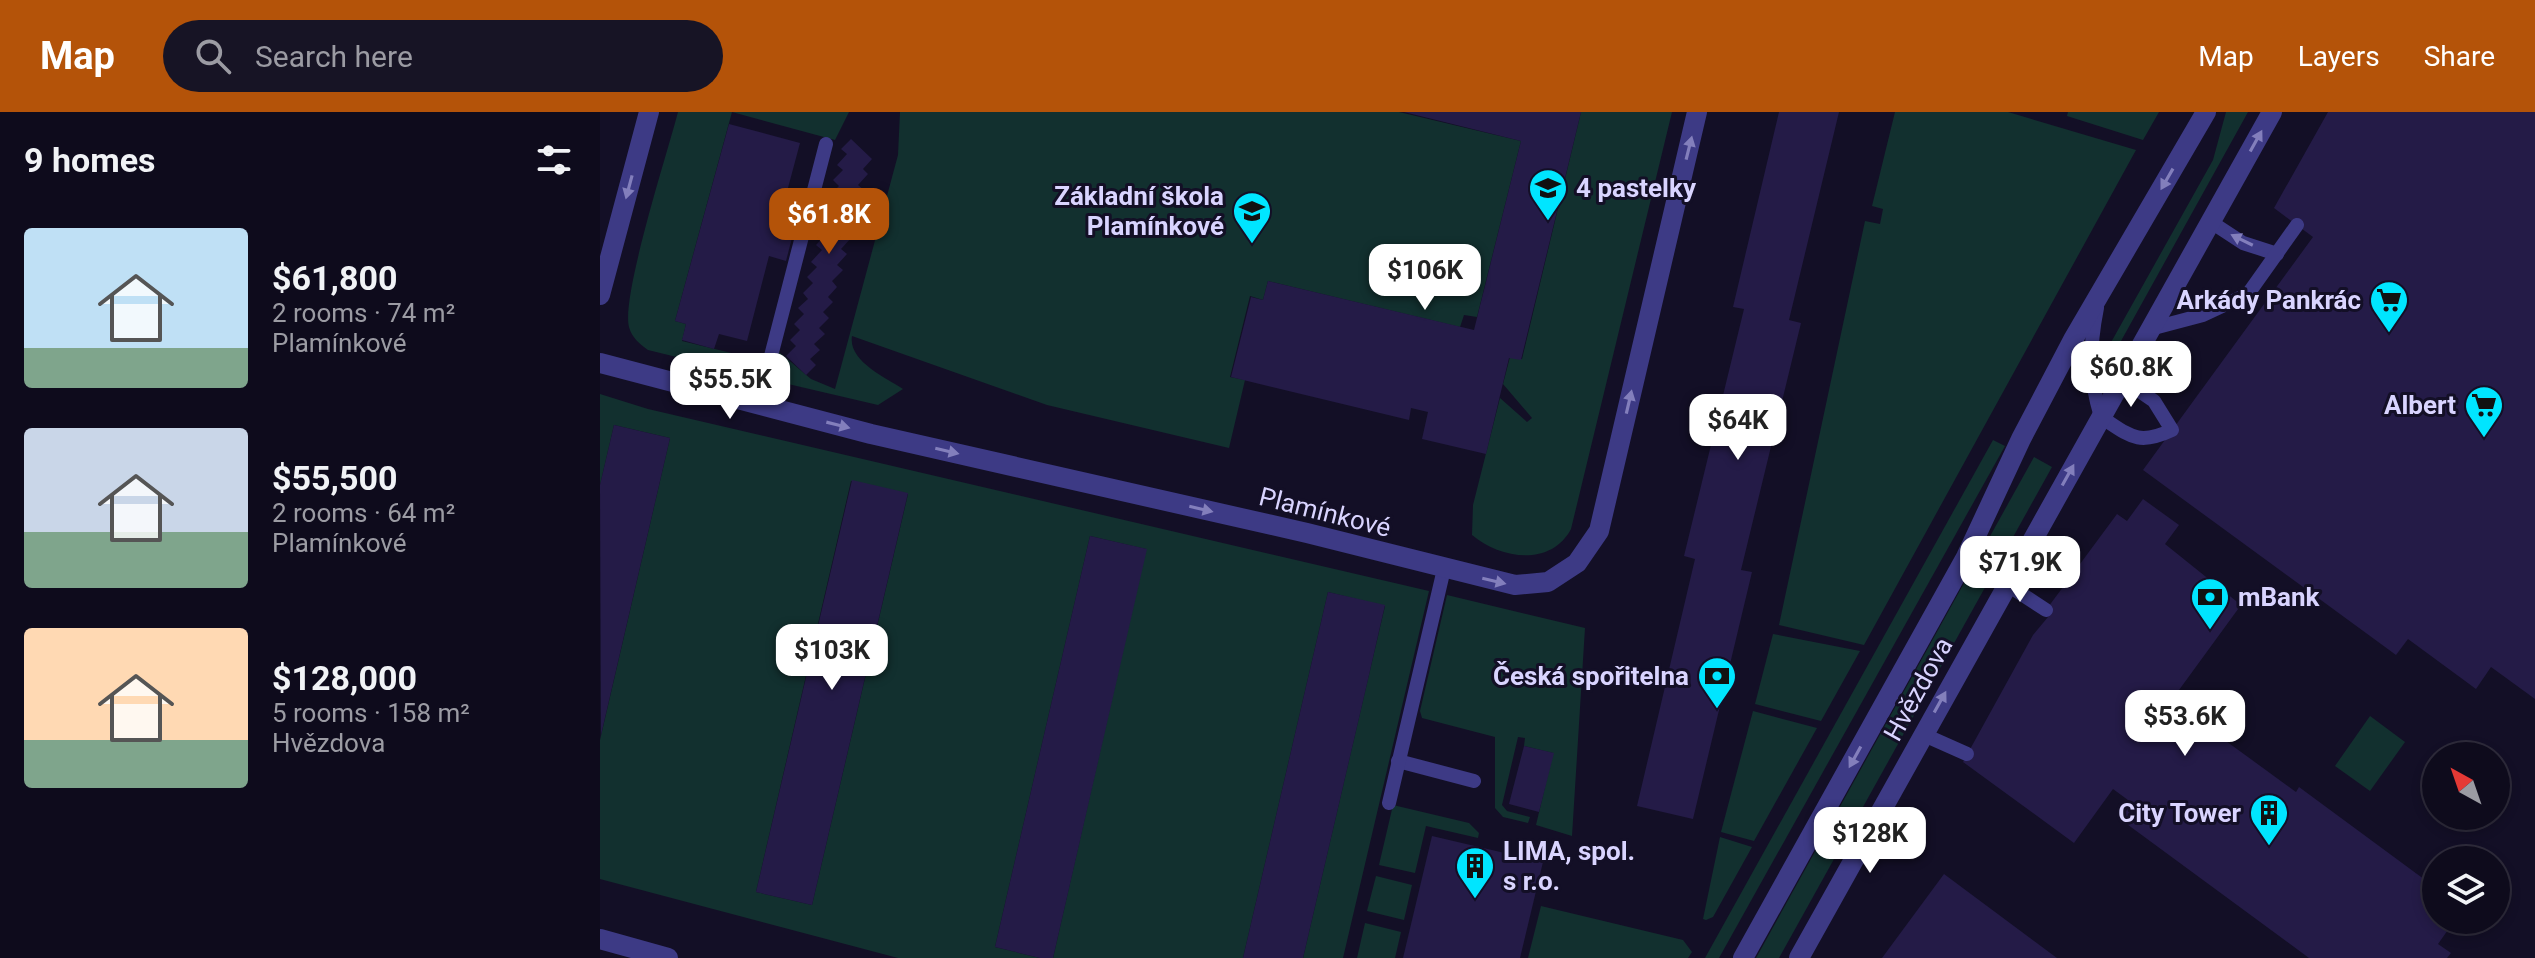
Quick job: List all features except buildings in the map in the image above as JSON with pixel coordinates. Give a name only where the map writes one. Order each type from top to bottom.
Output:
[{"type":"street","points":[[600,295],[649,112]]},
{"type":"street","name":"Plamínkové","points":[[600,363],[758,406],[1307,533],[1444,569],[1515,585],[1548,582],[1577,563],[1599,531],[1697,112]]},
{"type":"street","name":"Hvězdova","points":[[1743,958],[1966,557],[2021,439],[2099,295],[2206,112]]},
{"type":"street","name":"Hvězdova","points":[[1799,958],[2272,112]]},
{"type":"street","points":[[600,939],[662,957]]},
{"type":"lane","points":[[758,406],[826,144]]},
{"type":"lane","points":[[2211,222],[2243,243],[2277,254]]},
{"type":"lane","points":[[2150,329],[2203,315],[2248,294],[2297,225]]},
{"type":"lane","points":[[2099,295],[2089,350],[2092,389],[2101,417],[2134,438],[2151,440],[2172,430],[2154,401],[2122,379]]},
{"type":"lane","points":[[1389,803],[1444,569]]},
{"type":"lane","points":[[2006,584],[2046,610]]},
{"type":"lane","points":[[1922,734],[1967,754]]},
{"type":"lane","points":[[1398,761],[1474,781]]},
{"type":"green space","points":[[678,112],[732,112],[675,321],[686,324],[682,341],[760,360],[750,375],[648,350],[634,338],[629,327],[628,310],[638,256]]},
{"type":"green space","points":[[732,112],[849,112],[835,140]]},
{"type":"green space","name":"Základní škola Plamínkové","points":[[900,112],[1399,112],[1521,141],[1477,317],[1464,315],[1460,327],[1268,281],[1263,300],[1250,296],[1230,377],[1245,380],[1229,448],[1047,405],[852,336],[852,345],[862,361],[903,389],[878,405],[771,380],[779,352],[811,379],[835,389],[898,155]]},
{"type":"green space","points":[[1581,112],[1672,112],[1571,529],[1551,549],[1538,554],[1510,554],[1496,550],[1472,535],[1473,505],[1500,398],[1527,422],[1532,418],[1503,384],[1510,357],[1522,359]]},
{"type":"green space","points":[[1895,112],[2008,112],[2136,150],[1864,645],[1779,625],[1865,221],[1880,224],[1883,209],[1872,206]]},
{"type":"green space","points":[[2068,112],[2159,112],[2143,140],[2067,116]]},
{"type":"green space","points":[[2226,112],[2248,112],[2116,350],[2109,351],[2213,160]]},
{"type":"green space","points":[[600,394],[648,409],[1429,591],[1343,958],[1303,958],[1385,606],[1328,592],[1243,958],[1053,958],[1146,549],[1090,536],[995,947],[1040,958],[898,958],[600,879],[600,740],[670,438],[614,425],[600,485]],"holes":[[[851,481],[908,494],[812,905],[756,892]]]},
{"type":"green space","points":[[1993,440],[2005,446],[1719,958],[1705,958]]},
{"type":"green space","points":[[2034,457],[2052,467],[1779,958],[1756,958]]},
{"type":"green space","points":[[1447,595],[1585,628],[1572,836],[1536,825],[1553,753],[1524,746],[1525,738],[1518,737],[1502,805],[1507,811],[1530,817],[1528,823],[1503,817],[1495,808],[1495,737],[1422,718],[1420,711]]},
{"type":"green space","points":[[1773,634],[1860,651],[1821,721],[1755,704]]},
{"type":"green space","points":[[1753,711],[1817,728],[1754,841],[1721,832]]},
{"type":"green space","points":[[2370,716],[2405,742],[2370,791],[2335,766]]},
{"type":"green space","points":[[1393,805],[1469,823],[1479,833],[1478,838],[1426,826],[1415,873],[1379,865]]},
{"type":"green space","points":[[1720,837],[1752,847],[1713,917],[1706,920],[1703,919]]},
{"type":"green space","points":[[1376,876],[1412,885],[1404,920],[1367,911]]},
{"type":"green space","points":[[1541,906],[1683,940],[1692,952],[1688,958],[1528,958]]},
{"type":"green space","points":[[1365,923],[1401,932],[1395,958],[1357,958]]},
{"type":"place","name":"4 pastelky","points":[[1548,222]]},
{"type":"place","name":"Základní škola Plamínkové","points":[[1252,245]]},
{"type":"place","name":"Arkády Pankrác","points":[[2389,334]]},
{"type":"place","name":"Albert","points":[[2484,439]]},
{"type":"place","name":"mBank","points":[[2210,631]]},
{"type":"place","name":"Česká spořitelna","points":[[1717,710]]},
{"type":"place","name":"City Tower","points":[[2269,847]]},
{"type":"place","name":"LIMA, spol. s r.o.","points":[[1475,900]]}]
